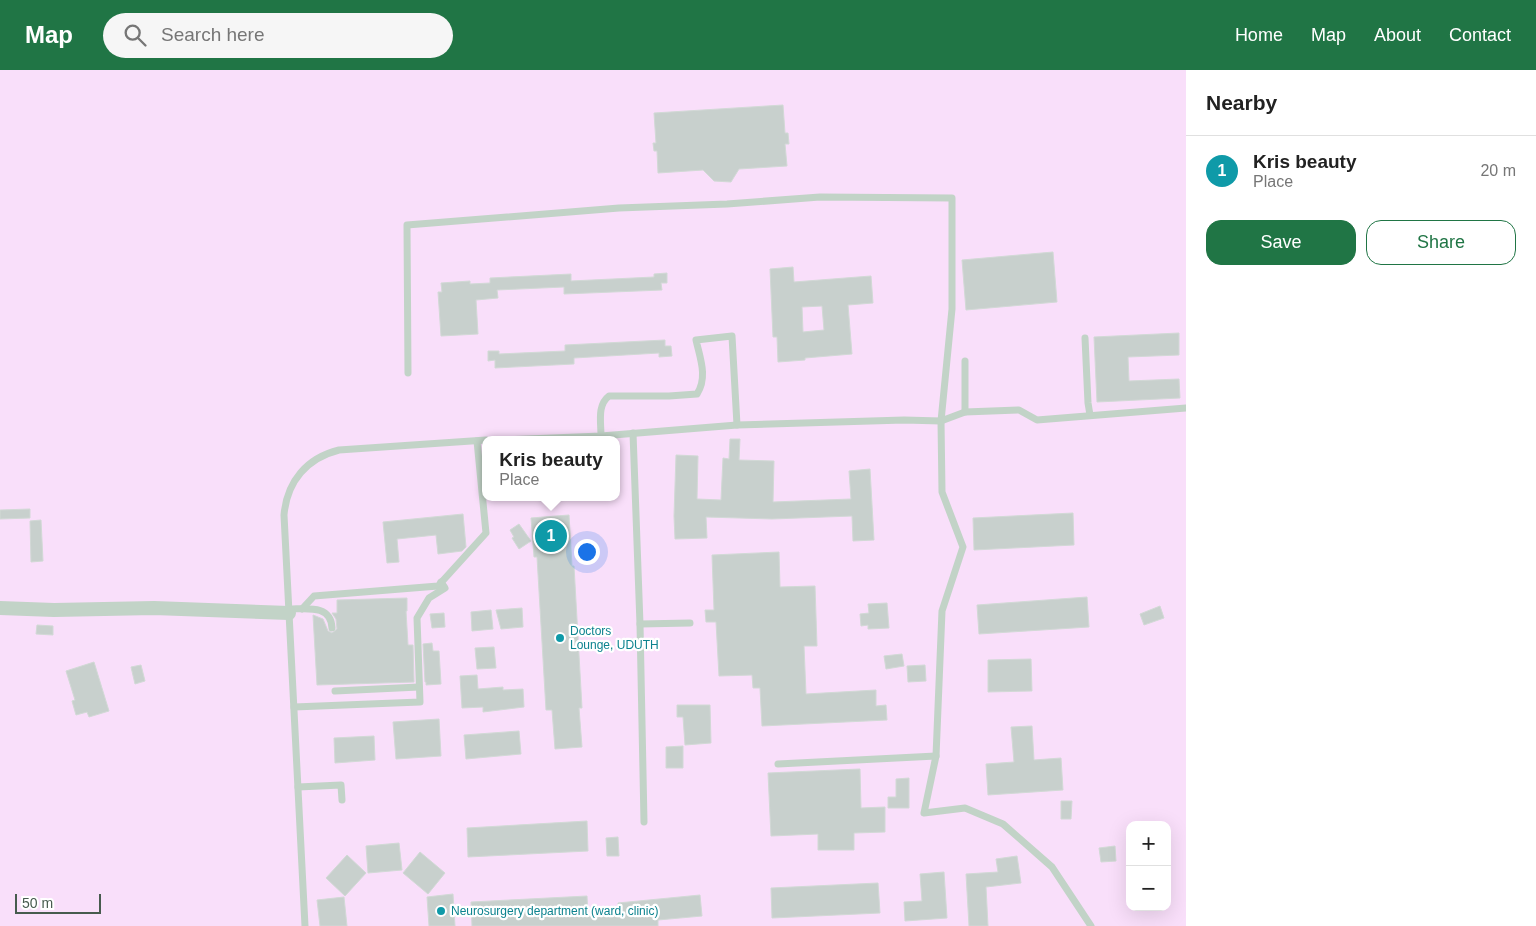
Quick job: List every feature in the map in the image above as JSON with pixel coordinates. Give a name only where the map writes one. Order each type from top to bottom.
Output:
[{"type":"street","points":[[0,608],[54,610],[154,608],[293,610]]},
{"type":"lane","points":[[408,373],[407,225],[619,208],[727,204],[820,197],[952,198],[952,309],[941,421],[942,492],[963,547],[942,612],[936,756],[924,813],[965,808],[1003,824],[1052,867],[1091,926]]},
{"type":"lane","points":[[737,426],[732,336],[696,340],[704,377],[697,394],[609,396],[605,399],[601,408],[601,436],[737,426],[904,420],[941,421],[965,412],[1019,410],[1037,420],[1186,408]]},
{"type":"lane","points":[[1085,338],[1090,416]]},
{"type":"lane","points":[[965,360],[965,412]]},
{"type":"lane","points":[[634,433],[644,822]]},
{"type":"lane","points":[[305,926],[294,707],[293,610],[284,515],[290,488],[306,466],[322,456],[339,450],[482,440]]},
{"type":"lane","points":[[477,441],[482,492]]},
{"type":"lane","points":[[293,610],[314,596],[438,586],[486,533],[483,501]]},
{"type":"lane","points":[[294,707],[420,702],[417,618],[429,598],[444,588],[441,582]]},
{"type":"lane","points":[[293,610],[313,609],[322,611],[330,618],[332,628]]},
{"type":"lane","points":[[640,624],[690,622]]},
{"type":"lane","points":[[335,691],[419,687]]},
{"type":"lane","points":[[778,764],[936,756]]},
{"type":"lane","points":[[298,787],[341,785],[342,800]]},
{"type":"shaded area","points":[[0,70],[1186,70],[1186,926],[0,926]]},
{"type":"building","points":[[783,105],[785,133],[788,133],[789,144],[785,144],[787,166],[739,169],[731,182],[714,181],[703,170],[658,173],[657,151],[654,151],[653,143],[656,143],[654,113]]},
{"type":"building","points":[[1053,252],[1057,302],[966,310],[962,260]]},
{"type":"building","points":[[793,267],[794,282],[871,276],[873,303],[848,305],[852,354],[778,362],[777,337],[773,337],[770,269]],"holes":[[[822,306],[824,330],[803,332],[802,307]]]},
{"type":"building","points":[[667,273],[667,283],[661,283],[662,290],[564,294],[564,287],[497,290],[498,298],[476,300],[478,334],[441,336],[438,292],[442,292],[441,283],[470,281],[470,284],[490,283],[490,278],[571,274],[571,281],[654,277],[654,274]]},
{"type":"building","points":[[1179,333],[1179,355],[1128,357],[1129,381],[1179,379],[1180,398],[1097,402],[1094,337]]},
{"type":"building","points":[[665,340],[665,346],[671,346],[672,356],[659,357],[659,353],[574,358],[574,364],[495,368],[495,360],[488,361],[488,351],[499,351],[499,354],[565,351],[565,345]]},
{"type":"building","points":[[730,439],[740,439],[739,460],[774,461],[773,502],[851,499],[849,471],[870,469],[874,540],[853,541],[852,516],[772,519],[706,517],[707,538],[675,539],[676,455],[698,456],[697,499],[721,500],[723,458],[729,459]]},
{"type":"building","points":[[30,509],[30,518],[0,519],[0,510]]},
{"type":"building","points":[[1073,513],[1074,545],[974,550],[973,518]]},
{"type":"building","points":[[463,514],[466,547],[462,551],[438,554],[436,535],[397,539],[399,562],[387,563],[383,522]]},
{"type":"building","name":"Doctors Lounge, UDUTH","points":[[569,515],[572,566],[574,566],[582,708],[579,708],[582,747],[555,749],[552,710],[546,710],[537,557],[534,557],[531,518]]},
{"type":"building","points":[[41,520],[43,561],[31,562],[30,521]]},
{"type":"building","points":[[519,524],[531,541],[519,549],[512,538],[514,537],[510,530]]},
{"type":"building","points":[[779,552],[780,587],[815,586],[817,646],[804,646],[806,694],[876,690],[876,706],[886,705],[887,720],[762,726],[760,688],[753,688],[752,675],[719,676],[716,622],[706,622],[705,610],[714,610],[712,555]]},
{"type":"building","points":[[1087,597],[1089,627],[979,634],[977,605]]},
{"type":"building","points":[[407,598],[408,645],[413,645],[414,682],[317,685],[313,615],[323,619],[328,631],[332,633],[337,629],[336,619],[332,613],[337,613],[337,600]]},
{"type":"building","points":[[887,603],[889,628],[868,629],[868,625],[861,626],[860,614],[869,613],[868,604]]},
{"type":"building","points":[[1160,606],[1164,618],[1144,625],[1140,614]]},
{"type":"building","points":[[522,608],[523,627],[501,629],[496,610]]},
{"type":"building","points":[[491,610],[493,629],[472,631],[471,612]]},
{"type":"building","points":[[444,613],[445,627],[432,628],[430,614]]},
{"type":"building","points":[[37,625],[53,626],[53,635],[36,634]]},
{"type":"building","points":[[432,643],[433,651],[439,651],[441,684],[426,685],[423,644]]},
{"type":"building","points":[[494,647],[496,668],[477,669],[475,648]]},
{"type":"building","points":[[902,654],[904,666],[886,669],[884,656]]},
{"type":"building","points":[[1031,659],[1032,691],[988,692],[988,660]]},
{"type":"building","points":[[94,662],[109,711],[89,717],[87,712],[76,715],[72,701],[75,700],[66,671]]},
{"type":"building","points":[[141,665],[145,681],[135,684],[131,667]]},
{"type":"building","points":[[925,665],[926,681],[908,682],[907,666]]},
{"type":"building","points":[[477,675],[478,689],[503,687],[503,690],[523,689],[524,707],[483,712],[483,707],[462,708],[460,676]]},
{"type":"building","points":[[677,705],[710,705],[711,743],[685,745],[683,717],[677,717]]},
{"type":"building","points":[[439,719],[441,756],[396,759],[393,722]]},
{"type":"building","points":[[1032,726],[1034,760],[1061,758],[1063,790],[988,795],[986,764],[1014,762],[1011,727]]},
{"type":"building","points":[[519,731],[521,754],[466,759],[464,735]]},
{"type":"building","points":[[374,736],[375,760],[335,763],[334,738]]},
{"type":"building","points":[[683,746],[683,768],[666,768],[666,747]]},
{"type":"building","points":[[860,769],[861,808],[885,807],[885,832],[854,833],[854,850],[818,850],[818,834],[771,836],[768,773]]},
{"type":"building","points":[[909,778],[909,808],[888,808],[888,797],[896,797],[896,779]]},
{"type":"building","points":[[1061,801],[1072,801],[1071,819],[1061,819]]},
{"type":"building","points":[[587,821],[588,851],[468,857],[467,828]]},
{"type":"building","points":[[618,837],[619,856],[607,856],[606,838]]},
{"type":"building","points":[[399,843],[402,870],[368,873],[366,846]]},
{"type":"building","points":[[1115,846],[1116,861],[1101,862],[1099,848]]},
{"type":"building","points":[[420,852],[445,873],[428,894],[403,873]]},
{"type":"building","points":[[347,855],[366,873],[345,896],[326,878]]},
{"type":"building","points":[[1017,856],[1021,883],[986,887],[988,926],[969,926],[966,874],[998,872],[996,859]]},
{"type":"building","points":[[944,872],[947,918],[905,921],[904,902],[922,901],[920,874]]},
{"type":"building","points":[[878,883],[880,913],[772,918],[771,888]]},
{"type":"building","name":"Neurosurgery department (ward, clinic)","points":[[453,894],[455,926],[429,926],[427,897]]},
{"type":"building","points":[[700,895],[702,916],[658,920],[658,926],[472,926],[471,902],[587,896],[588,916],[618,913],[618,903]]},
{"type":"building","points":[[344,897],[347,926],[320,926],[317,900]]},
{"type":"place","name":"Kris beauty","points":[[551,536]]},
{"type":"place","name":"Doctors Lounge, UDUTH","points":[[560,638]]},
{"type":"place","name":"Neurosurgery department (ward, clinic)","points":[[441,911]]}]
